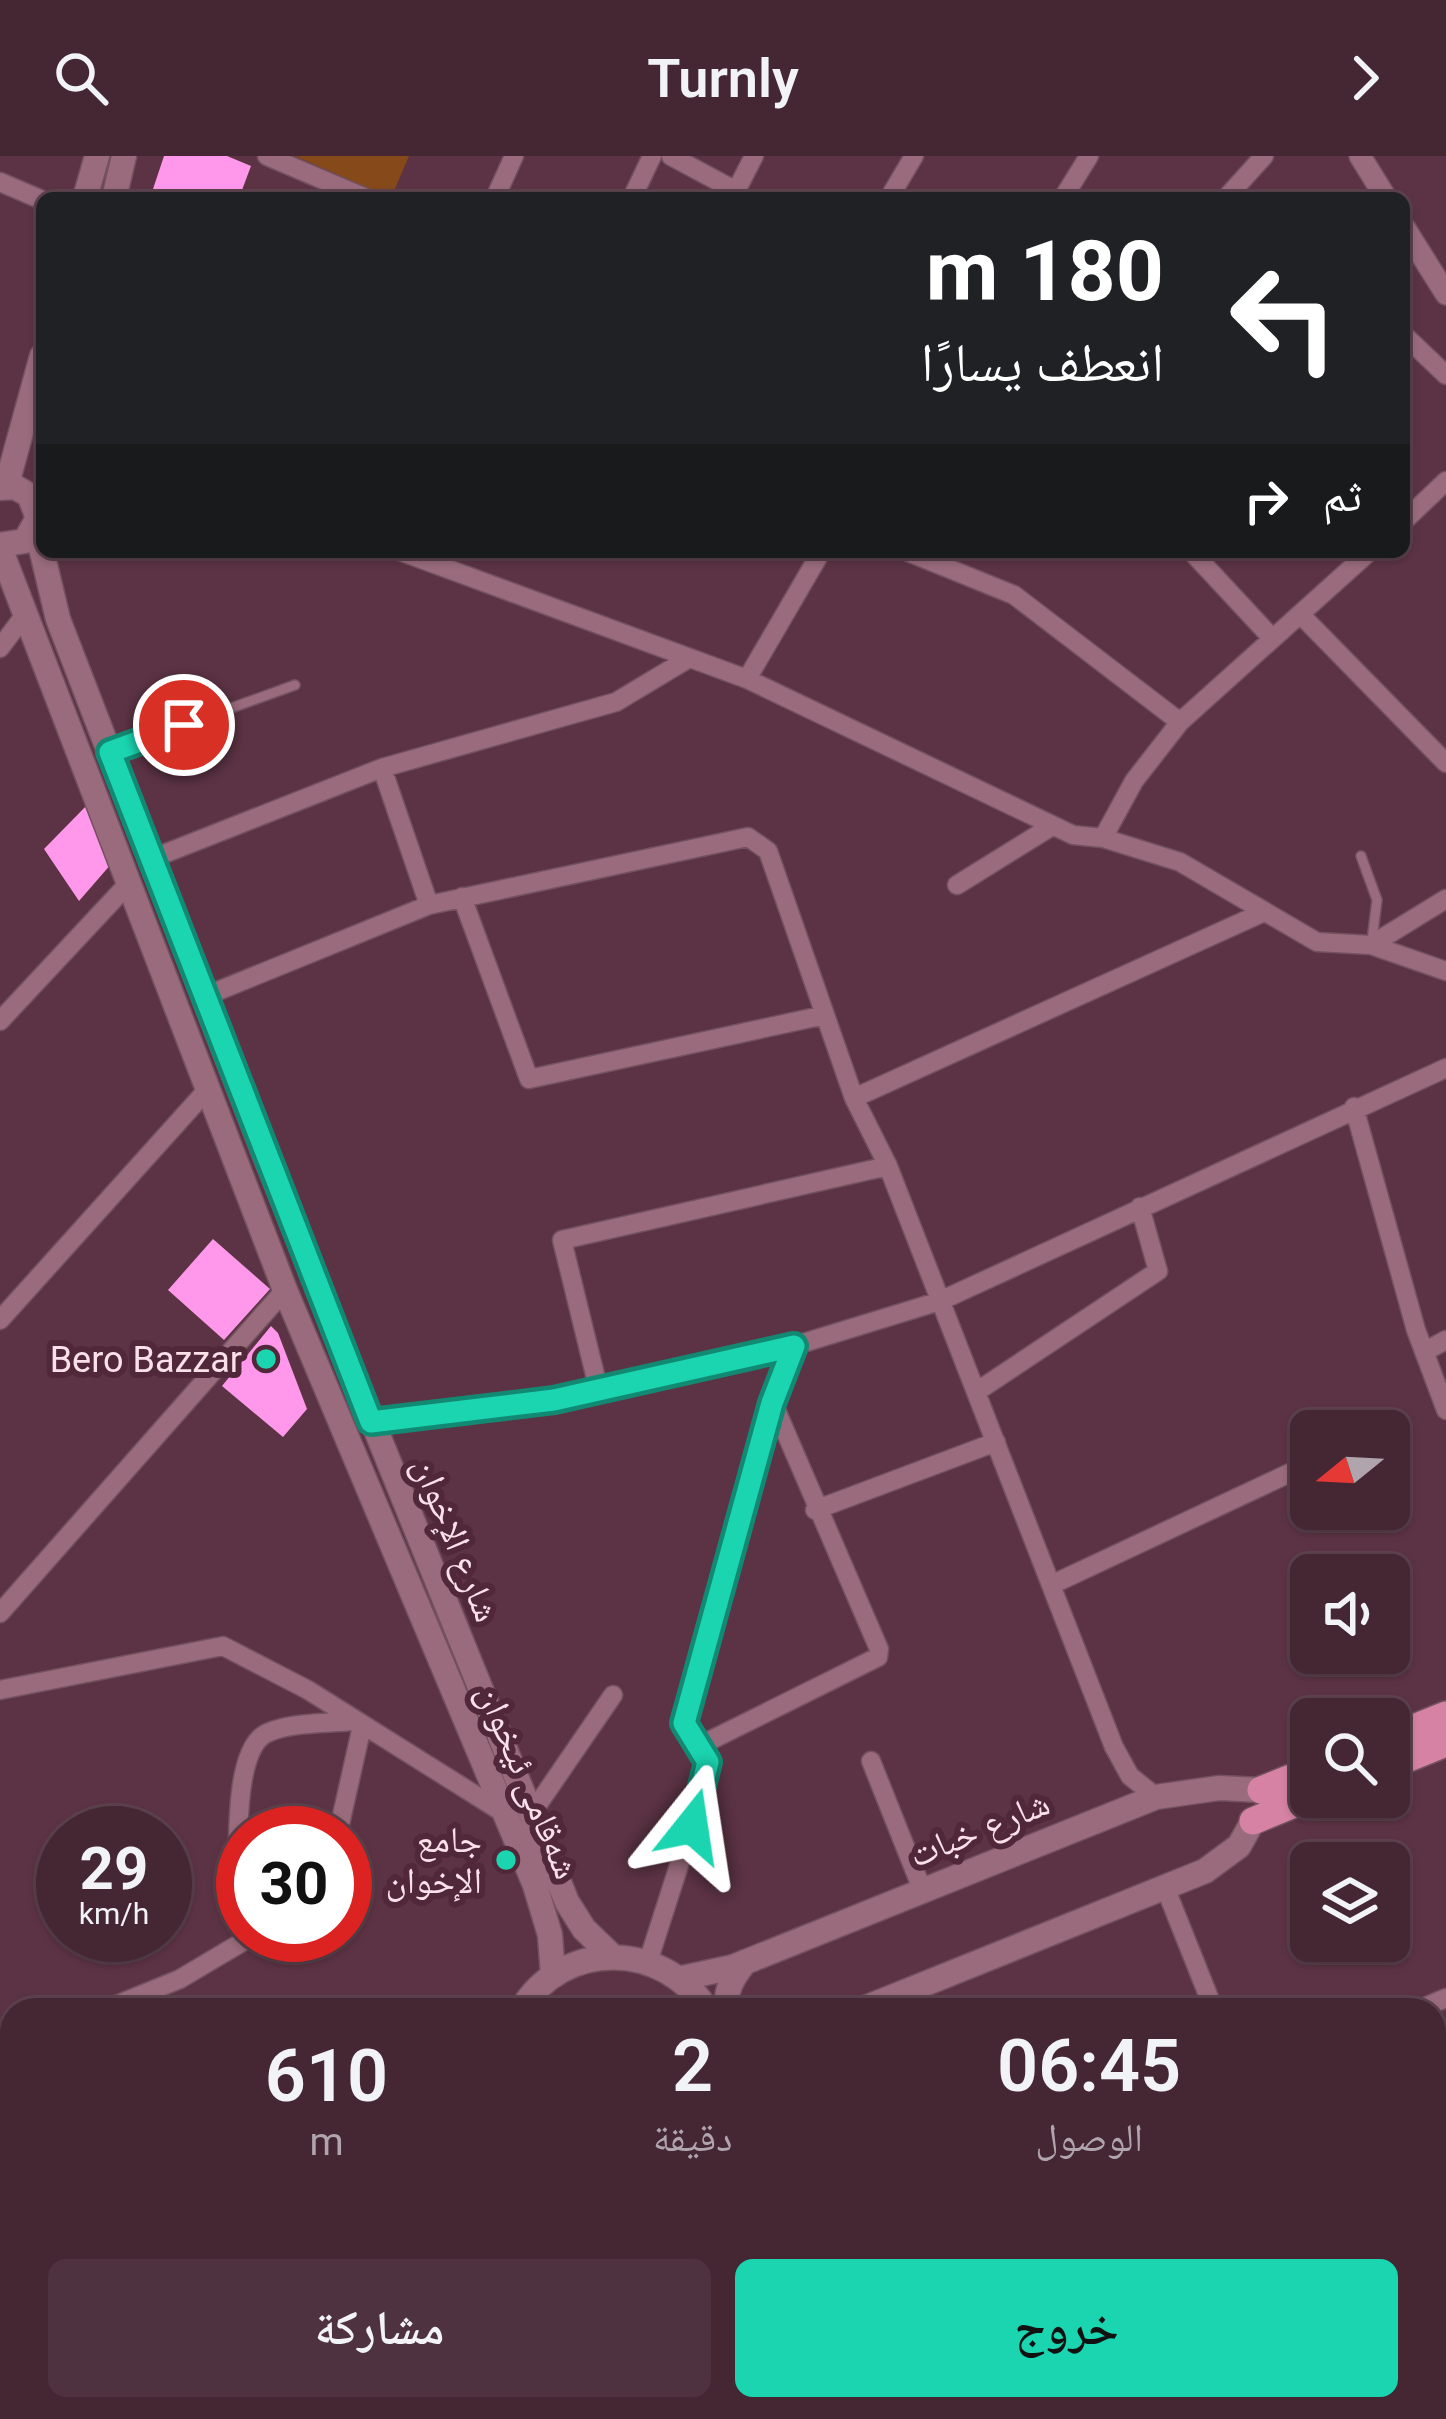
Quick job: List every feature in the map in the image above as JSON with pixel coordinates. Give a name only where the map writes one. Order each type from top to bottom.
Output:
[{"type":"main road","points":[[87,192],[97,156]]},
{"type":"main road","points":[[115,192],[124,156]]},
{"type":"main road","points":[[36,376],[3,487],[29,495],[36,505]]},
{"type":"main road","points":[[0,547],[17,545],[36,514]]},
{"type":"main road","name":"شەقامی ئیخوان","points":[[0,547],[285,1290],[519,1814],[550,1935],[553,1975]]},
{"type":"main road","name":"شارع الإخوان","points":[[45,558],[49,597],[519,1814],[576,1918],[612,1956]]},
{"type":"main road","points":[[235,1162],[262,1151]]},
{"type":"main road","points":[[1410,1729],[1446,1714]]},
{"type":"main road","points":[[1410,1758],[1446,1743]]},
{"type":"main road","name":"شارع خبات","points":[[678,1979],[745,1962],[1156,1797],[1198,1789],[1261,1790],[1290,1778]]},
{"type":"main road","points":[[890,1998],[1165,1887],[1229,1855],[1253,1821],[1290,1806]]},
{"type":"main road","points":[[550,1935],[567,1936],[576,1918]]},
{"type":"main road","points":[[532,1998],[553,1975],[581,1961],[612,1956],[648,1962],[678,1979],[696,1998]]},
{"type":"main road","points":[[727,1998],[732,1978],[745,1962]]},
{"type":"street","points":[[267,156],[353,192]]},
{"type":"street","points":[[498,192],[514,156]]},
{"type":"street","points":[[635,192],[652,156]]},
{"type":"street","points":[[671,156],[736,191],[754,156]]},
{"type":"street","points":[[893,192],[914,156]]},
{"type":"street","points":[[1067,192],[1089,156]]},
{"type":"street","points":[[1231,192],[1264,156]]},
{"type":"street","points":[[1360,156],[1382,192]]},
{"type":"street","points":[[314,192],[319,177]]},
{"type":"street","points":[[0,182],[36,197]]},
{"type":"street","points":[[1240,182],[1251,192]]},
{"type":"street","points":[[1410,236],[1446,295]]},
{"type":"street","points":[[1410,341],[1446,375]]},
{"type":"street","points":[[1410,514],[1446,481]]},
{"type":"street","points":[[418,558],[748,679],[1052,826],[1180,862],[1317,942],[1371,945],[1446,971]]},
{"type":"street","points":[[748,679],[818,558]]},
{"type":"street","points":[[923,558],[1014,595],[1180,722]]},
{"type":"street","points":[[1198,558],[1272,638]]},
{"type":"street","points":[[1102,838],[1134,781],[1180,722],[1363,558]]},
{"type":"street","points":[[0,648],[26,612]]},
{"type":"street","points":[[1300,614],[1446,763]]},
{"type":"street","points":[[151,859],[382,768],[616,702],[686,659]]},
{"type":"street","points":[[382,768],[429,905]]},
{"type":"street","points":[[957,885],[1052,826]]},
{"type":"street","points":[[203,997],[429,905],[626,867],[748,837],[758,839],[768,851],[854,1097],[888,1166],[1120,1762],[1156,1797]]},
{"type":"street","points":[[0,1021],[128,884]]},
{"type":"street","points":[[462,897],[529,1078],[825,1015]]},
{"type":"street","points":[[1371,945],[1446,899]]},
{"type":"street","points":[[854,1097],[1264,911]]},
{"type":"street","points":[[371,1422],[599,1391],[794,1346],[940,1300],[1446,1068]]},
{"type":"street","points":[[0,1321],[207,1090]]},
{"type":"street","points":[[1354,1107],[1424,1352],[1446,1410]]},
{"type":"street","points":[[599,1391],[562,1240],[888,1166]]},
{"type":"street","points":[[976,1392],[1158,1271],[1141,1207]]},
{"type":"street","points":[[0,1613],[285,1290]]},
{"type":"street","points":[[1424,1352],[1446,1340]]},
{"type":"street","points":[[648,1962],[706,1781],[708,1762],[684,1723],[772,1403],[794,1346]]},
{"type":"street","points":[[701,1745],[878,1657],[879,1649],[772,1403]]},
{"type":"street","points":[[815,1510],[996,1442]]},
{"type":"street","points":[[1051,1585],[1290,1472]]},
{"type":"street","points":[[0,1690],[223,1646],[308,1690],[356,1724],[519,1814],[613,1695]]},
{"type":"street","points":[[342,1806],[356,1724]]},
{"type":"street","points":[[242,1806],[245,1756],[261,1736],[281,1728],[356,1724]]},
{"type":"street","points":[[871,1761],[922,1889]]},
{"type":"street","points":[[1165,1887],[1209,1998]]},
{"type":"street","points":[[133,1998],[216,1958]]},
{"type":"lane","points":[[110,752],[295,685]]},
{"type":"lane","points":[[1361,856],[1377,900],[1371,945]]},
{"type":"shaded area","points":[[295,156],[409,156],[394,192],[377,192]]},
{"type":"building","points":[[164,156],[227,156],[251,166],[241,192],[152,192]]},
{"type":"building","points":[[89,803],[112,863],[79,901],[44,849]]},
{"type":"building","points":[[213,1239],[270,1289],[224,1340],[168,1290]]},
{"type":"building","name":"Bero Bazzar","points":[[271,1326],[278,1333],[307,1409],[283,1437],[222,1386]]},
{"type":"place","name":"Bero Bazzar","points":[[266,1359]]},
{"type":"place","name":"جامع الإخوان","points":[[506,1860]]},
{"type":"route","points":[[184,725],[110,752],[371,1422],[554,1400],[794,1346],[772,1403],[684,1723],[708,1762],[692,1826]]}]
